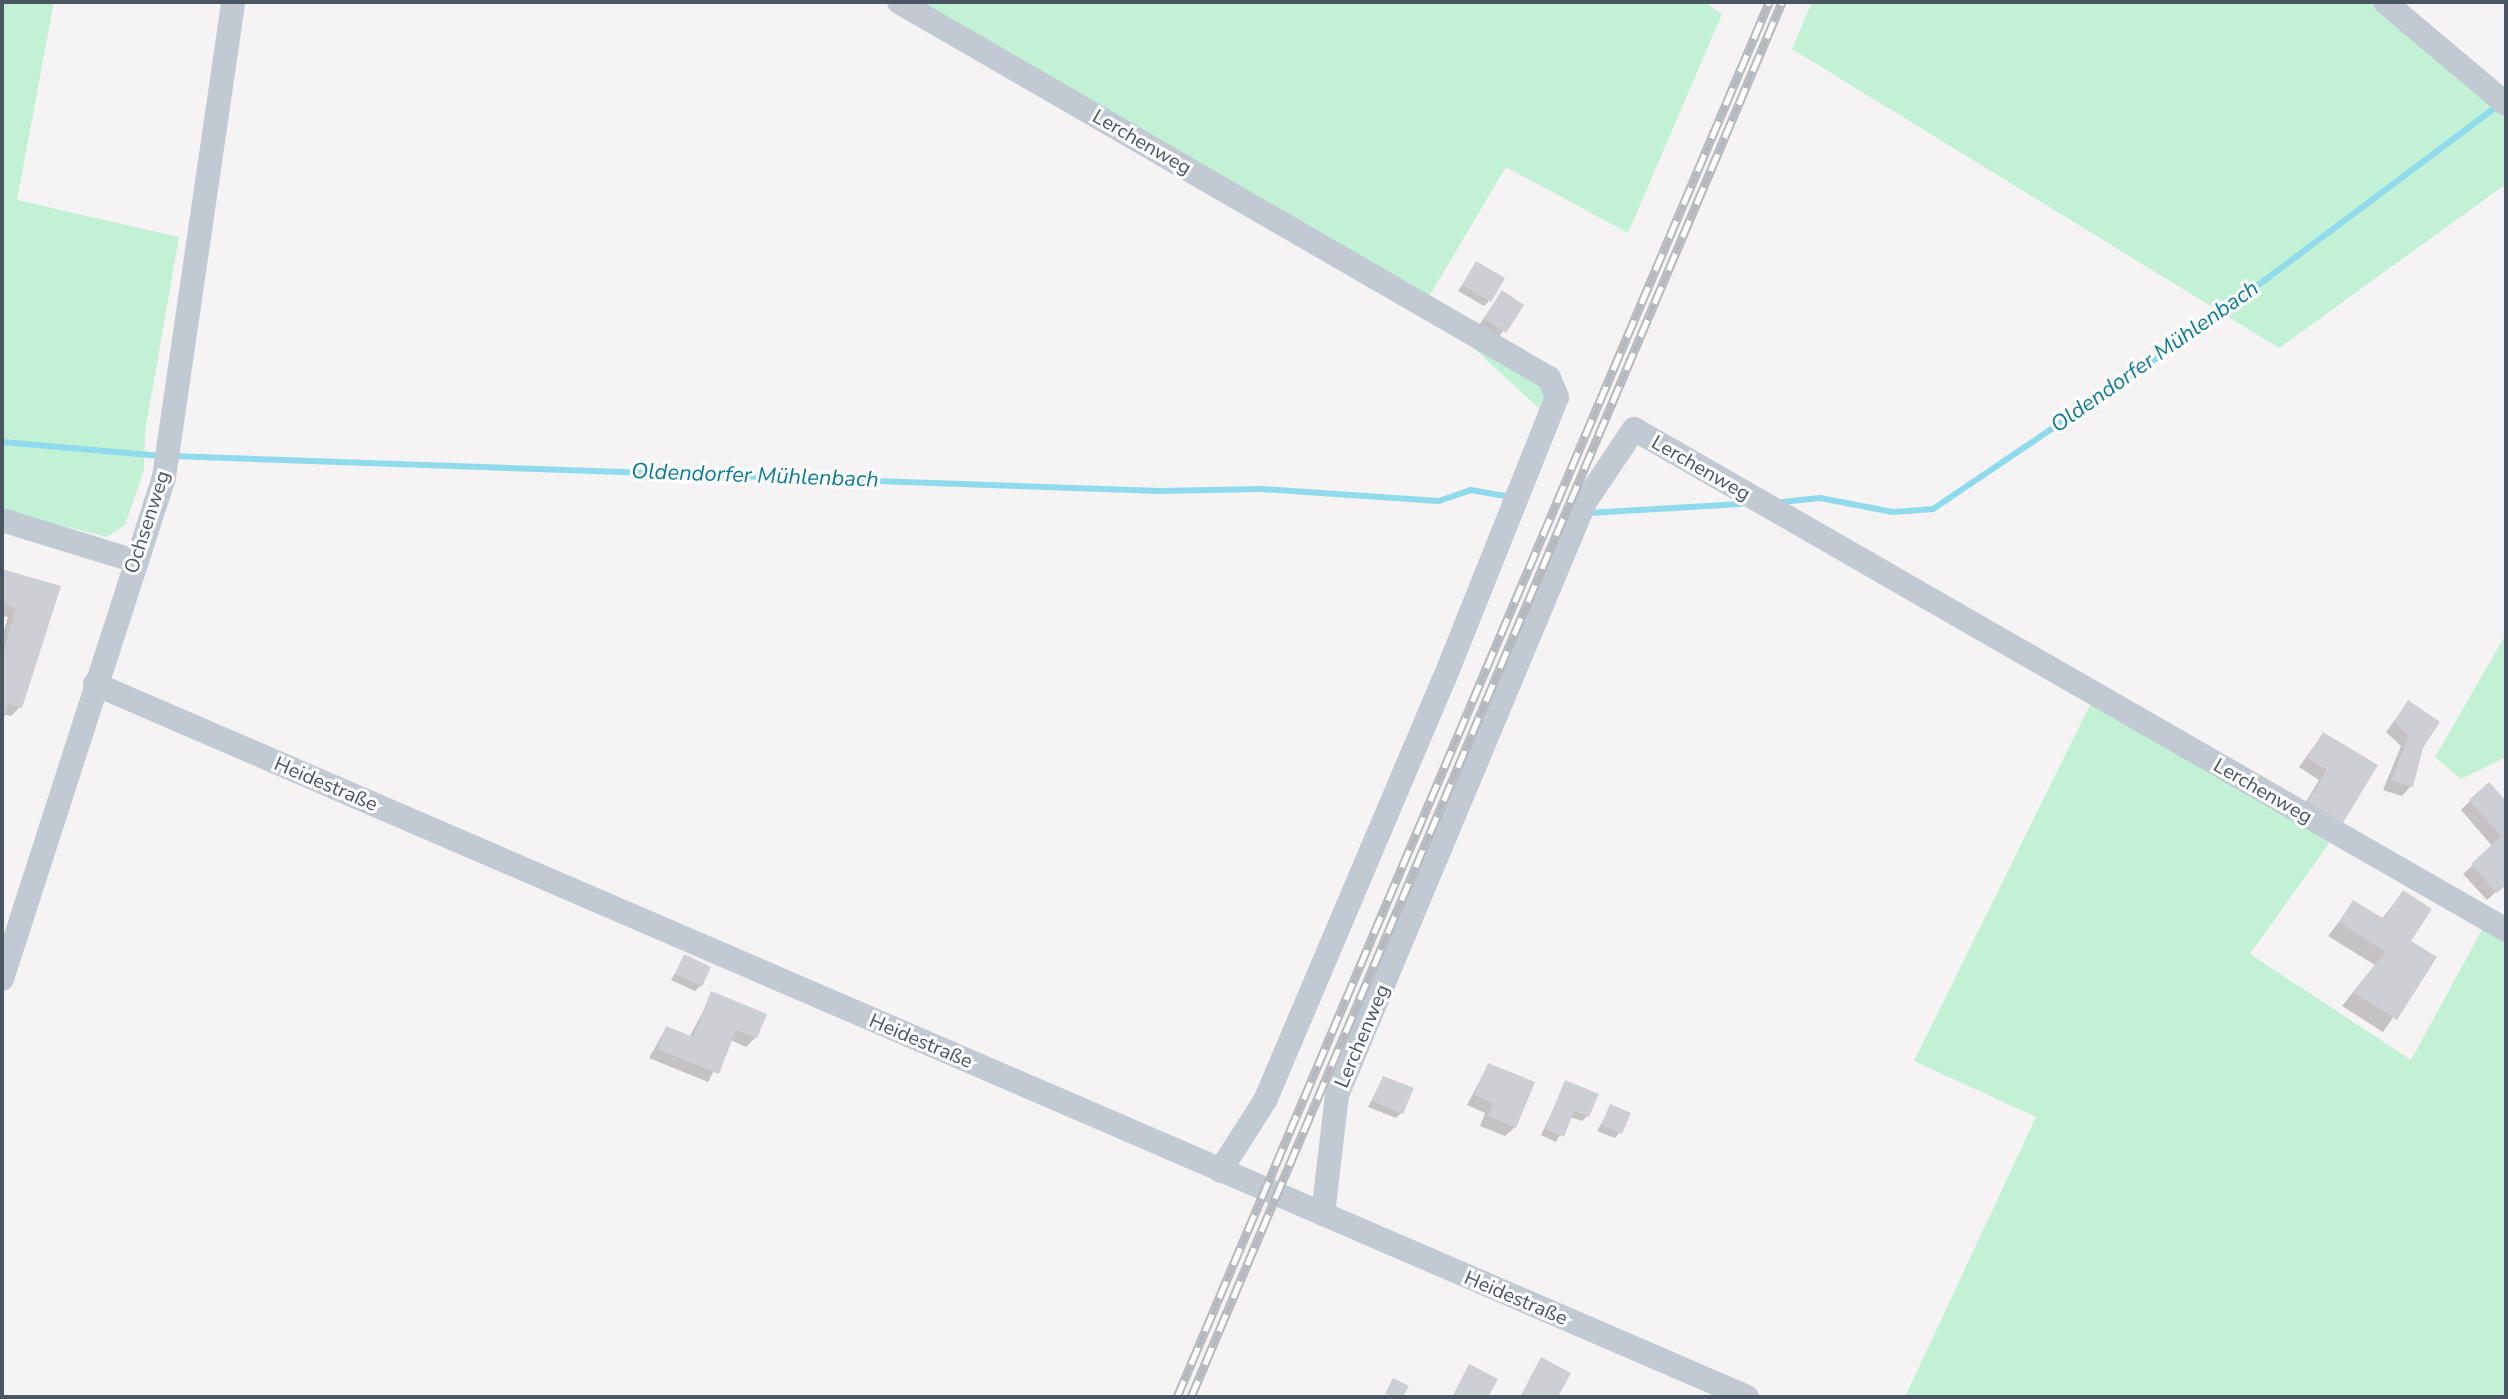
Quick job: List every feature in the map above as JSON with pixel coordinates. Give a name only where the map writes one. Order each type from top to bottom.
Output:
[{"type":"street","name":"Ochsenweg","points":[[2,979],[164,477],[233,2]]},
{"type":"street","name":"Lerchenweg","points":[[899,2],[1549,378],[1557,397],[1439,693],[1266,1099],[1220,1171]]},
{"type":"street","points":[[2385,2],[2506,104]]},
{"type":"street","name":"Lerchenweg","points":[[1323,1214],[1337,1095],[1585,502],[1634,429],[2506,930]]},
{"type":"street","points":[[2,520],[135,561]]},
{"type":"street","name":"Heidestraße","points":[[95,684],[1747,1397]]},
{"type":"green space","points":[[2,2],[54,2],[17,200],[179,237],[145,432],[144,470],[125,525],[107,537],[2,510]]},
{"type":"green space","points":[[916,2],[1705,2],[1722,14],[1628,233],[1506,167],[1427,300]]},
{"type":"green space","points":[[1812,2],[2385,2],[2506,104],[2506,184],[2279,348],[1792,49]]},
{"type":"green space","points":[[1466,341],[1541,384],[1548,398],[1544,413]]},
{"type":"green space","points":[[2506,634],[2506,757],[2461,779],[2435,757]]},
{"type":"green space","points":[[2093,699],[2330,842],[2250,954],[2411,1060],[2483,928],[2506,942],[2506,1397],[1905,1397],[2036,1117],[1914,1061]]},
{"type":"building","points":[[1476,261],[1505,278],[1491,302],[1462,285]]},
{"type":"building","points":[[1502,290],[1524,305],[1506,333],[1484,318]]},
{"type":"building","points":[[2,569],[61,586],[22,708],[8,704],[3,722],[2,656],[16,608],[2,604]]},
{"type":"building","points":[[2408,700],[2440,722],[2423,748],[2413,787],[2391,781],[2409,736],[2394,722]]},
{"type":"building","points":[[2323,732],[2378,765],[2343,823],[2308,802],[2327,770],[2307,758]]},
{"type":"building","points":[[2489,782],[2506,801],[2506,885],[2497,893],[2471,864],[2501,836],[2469,800]]},
{"type":"building","points":[[2403,890],[2432,909],[2411,941],[2437,957],[2397,1020],[2353,992],[2385,952],[2339,922],[2353,900],[2384,919]]},
{"type":"building","points":[[684,954],[711,967],[702,987],[675,974]]},
{"type":"building","points":[[711,991],[767,1014],[757,1038],[736,1030],[719,1074],[657,1049],[666,1026],[693,1037]]},
{"type":"building","points":[[1488,1063],[1535,1082],[1516,1128],[1488,1116],[1493,1103],[1474,1095]]},
{"type":"building","points":[[1383,1076],[1414,1088],[1403,1114],[1372,1101]]},
{"type":"building","points":[[1565,1080],[1599,1094],[1589,1117],[1574,1111],[1564,1137],[1545,1129]]},
{"type":"building","points":[[1610,1104],[1631,1113],[1622,1134],[1601,1125]]},
{"type":"building","points":[[1541,1357],[1571,1373],[1558,1397],[1520,1397]]},
{"type":"building","points":[[1469,1364],[1498,1379],[1488,1397],[1452,1397]]},
{"type":"building","points":[[1393,1378],[1409,1386],[1403,1397],[1385,1394]]},
{"type":"waterway","name":"Oldendorfer Mühlenbach","points":[[1782,502],[1820,498],[1893,512],[1933,509],[2198,330],[2495,108]]},
{"type":"waterway","name":"Oldendorfer Mühlenbach","points":[[2,442],[161,456]]},
{"type":"waterway","name":"Oldendorfer Mühlenbach","points":[[172,456],[1160,491],[1262,489],[1439,501],[1471,490],[1506,496]]},
{"type":"waterway","name":"Oldendorfer Mühlenbach","points":[[1589,513],[1741,504]]},
{"type":"railway","points":[[1177,1397],[1769,2]]},
{"type":"railway","points":[[1191,1397],[1782,2]]}]
